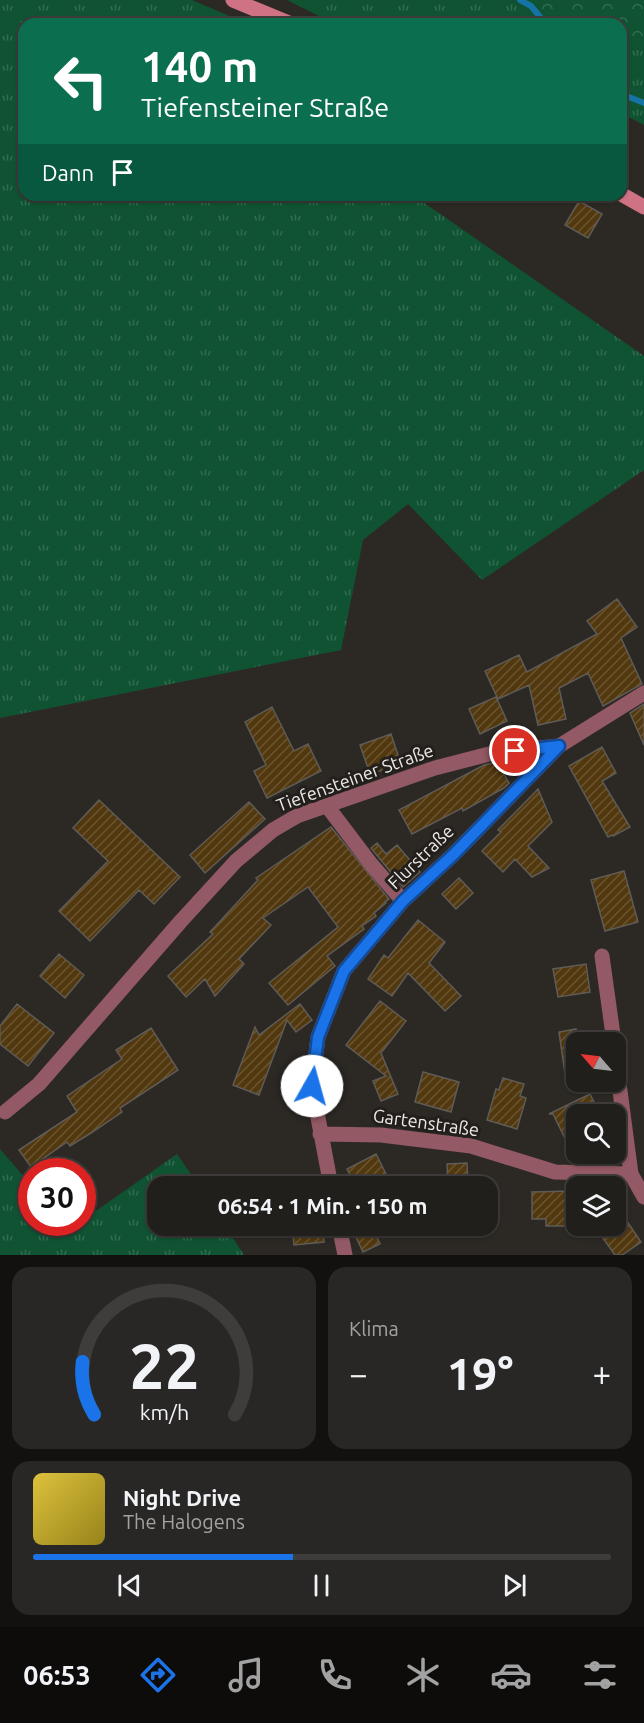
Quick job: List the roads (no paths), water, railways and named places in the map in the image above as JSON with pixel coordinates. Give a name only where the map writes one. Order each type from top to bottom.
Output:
[{"type":"main road","points":[[233,0],[276,18]]},
{"type":"main road","points":[[627,197],[644,207]]},
{"type":"street","name":"Tiefensteiner Straße","points":[[6,1112],[39,1084],[180,921],[236,861],[273,830],[297,816],[435,768],[493,753],[559,746],[644,693]]},
{"type":"street","name":"Flurstraße","points":[[329,1176],[312,1086],[318,1037],[344,971],[403,901],[453,855],[559,746]]},
{"type":"street","points":[[327,806],[371,864],[403,901]]},
{"type":"street","points":[[602,956],[613,1032]]},
{"type":"street","points":[[620,1092],[631,1174],[644,1197]]},
{"type":"street","name":"Gartenstraße","points":[[320,1134],[381,1135],[471,1146],[555,1172],[631,1174]]},
{"type":"street","points":[[341,1236],[345,1255]]},
{"type":"waterway","points":[[520,0],[531,6],[541,18]]},
{"type":"waterway","points":[[627,96],[644,103]]}]
